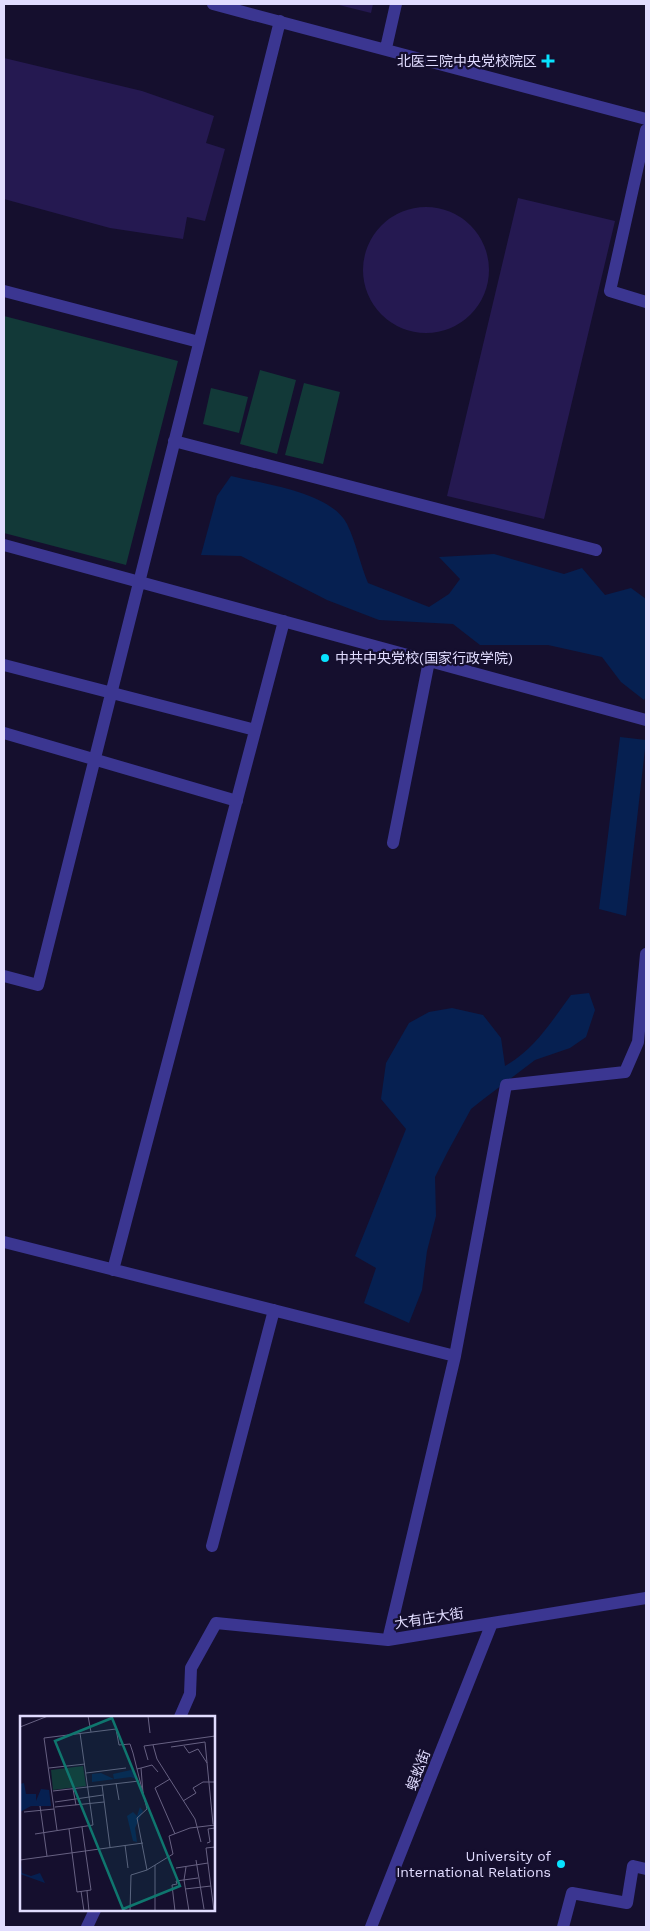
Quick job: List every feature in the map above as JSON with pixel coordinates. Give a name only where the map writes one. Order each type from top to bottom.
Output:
[{"type":"street","points":[[213,4],[386,48],[646,119]]},
{"type":"street","points":[[386,48],[396,4]]},
{"type":"street","points":[[4,976],[38,985],[280,21]]},
{"type":"street","points":[[646,130],[610,291],[646,302]]},
{"type":"street","points":[[4,291],[199,342]]},
{"type":"street","points":[[174,441],[596,550]]},
{"type":"street","points":[[4,545],[646,720]]},
{"type":"street","points":[[113,1270],[284,621]]},
{"type":"street","points":[[393,843],[429,660]]},
{"type":"street","points":[[4,665],[255,730]]},
{"type":"street","points":[[4,733],[237,801]]},
{"type":"street","points":[[388,1640],[455,1356],[506,1085],[625,1072],[638,1042],[646,954]]},
{"type":"street","points":[[4,1242],[455,1356]]},
{"type":"street","points":[[212,1546],[274,1310]]},
{"type":"street","name":"大有庄大街","points":[[180,1716],[190,1694],[191,1668],[216,1623],[388,1640],[646,1598]]},
{"type":"street","name":"蜈蚣街","points":[[371,1927],[492,1623]]},
{"type":"street","points":[[563,1927],[572,1893],[626,1903],[633,1866],[646,1869]]},
{"type":"street","points":[[87,1927],[95,1911]]},
{"type":"green space","points":[[4,316],[178,361],[126,565],[4,533]]},
{"type":"green space","points":[[260,370],[296,380],[277,454],[240,444]]},
{"type":"green space","points":[[304,383],[340,392],[323,464],[285,455]]},
{"type":"green space","points":[[211,388],[248,397],[239,433],[203,424]]},
{"type":"water","points":[[231,476],[278,486],[327,504],[339,513],[347,524],[368,583],[429,607],[449,594],[460,579],[439,557],[494,554],[564,574],[582,568],[605,595],[631,588],[646,599],[646,696],[644,700],[621,682],[602,657],[548,645],[480,645],[453,624],[379,620],[327,600],[241,556],[201,555],[217,496]]},
{"type":"water","points":[[620,737],[646,740],[626,916],[599,909]]},
{"type":"water","points":[[589,993],[595,1010],[586,1037],[570,1048],[535,1060],[471,1109],[447,1153],[435,1177],[436,1216],[427,1251],[422,1290],[409,1323],[364,1303],[376,1268],[355,1256],[406,1129],[381,1099],[386,1063],[409,1023],[429,1012],[452,1008],[483,1015],[501,1038],[505,1066],[533,1044],[571,995]]},
{"type":"building","points":[[335,4],[373,4],[371,13]]},
{"type":"building","points":[[4,58],[142,91],[214,116],[206,143],[225,149],[205,221],[187,217],[183,239],[110,228],[4,199]]},
{"type":"building","points":[[518,198],[615,221],[544,519],[447,496]]},
{"type":"building","points":[[426,207],[450,212],[471,225],[484,246],[489,270],[484,294],[471,315],[450,328],[426,333],[402,328],[381,315],[368,294],[363,270],[368,246],[381,225],[402,212]]},
{"type":"place","name":"北医三院中央党校院区","points":[[548,61]]},
{"type":"place","name":"中共中央党校(国家行政学院)","points":[[325,658]]},
{"type":"place","name":"University of International Relations","points":[[561,1864]]}]
